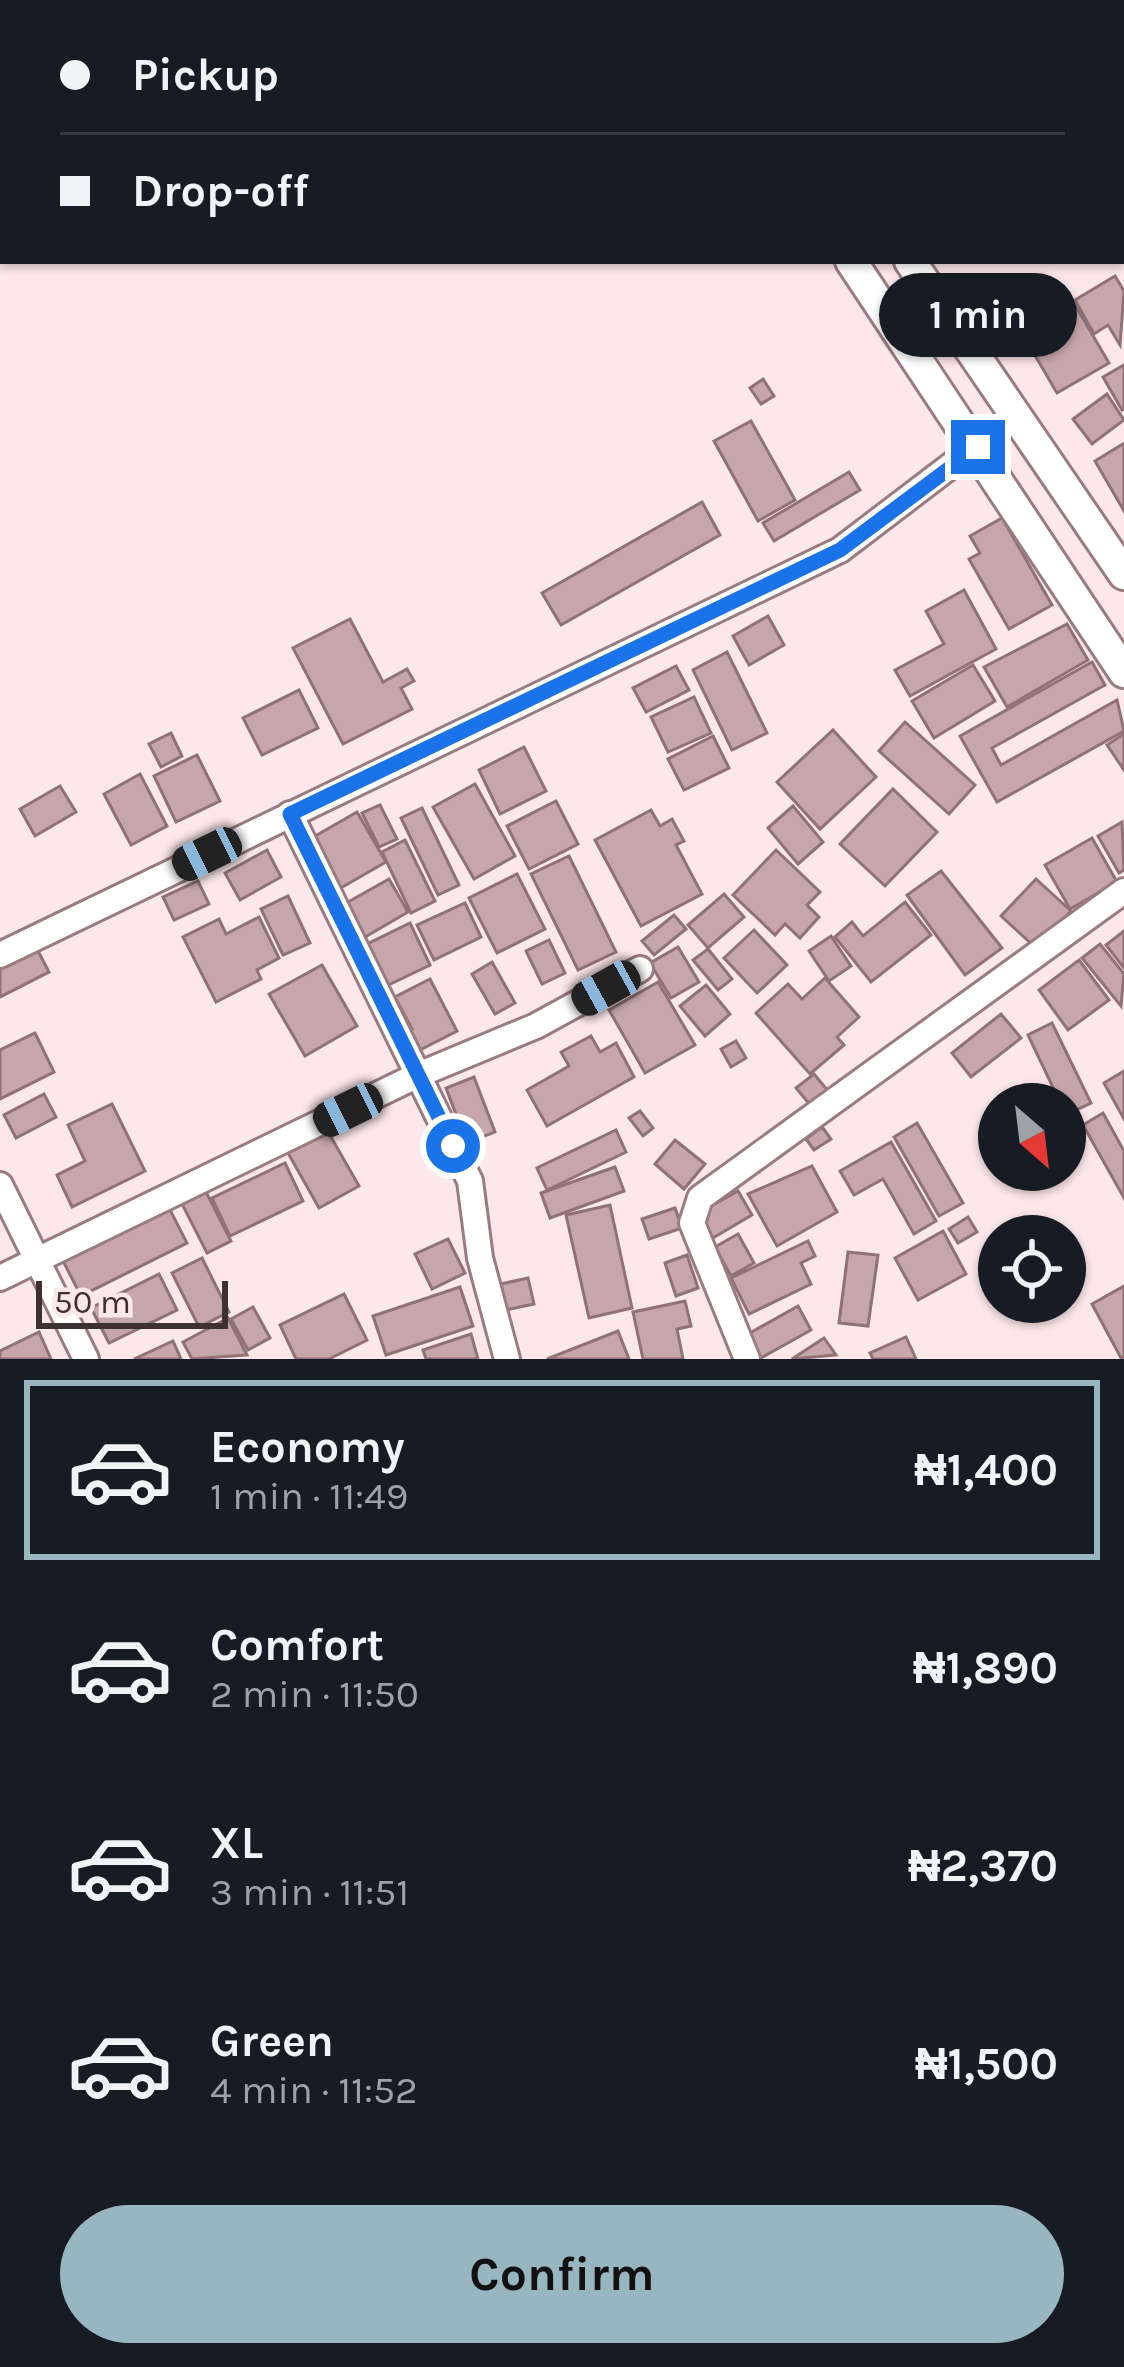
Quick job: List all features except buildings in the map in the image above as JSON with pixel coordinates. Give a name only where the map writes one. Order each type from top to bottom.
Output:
[{"type":"street","points":[[853,264],[1124,672]]},
{"type":"street","points":[[912,264],[1120,559]]},
{"type":"street","points":[[0,955],[840,550],[1016,416]]},
{"type":"street","points":[[290,814],[470,1181],[480,1258],[507,1359]]},
{"type":"street","points":[[747,1359],[692,1223],[700,1198],[1124,891]]},
{"type":"street","points":[[0,1278],[42,1262],[418,1075],[536,1026],[640,969]]},
{"type":"street","points":[[0,1185],[86,1359]]},
{"type":"route","points":[[453,1146],[290,814],[840,550],[978,447]]}]
